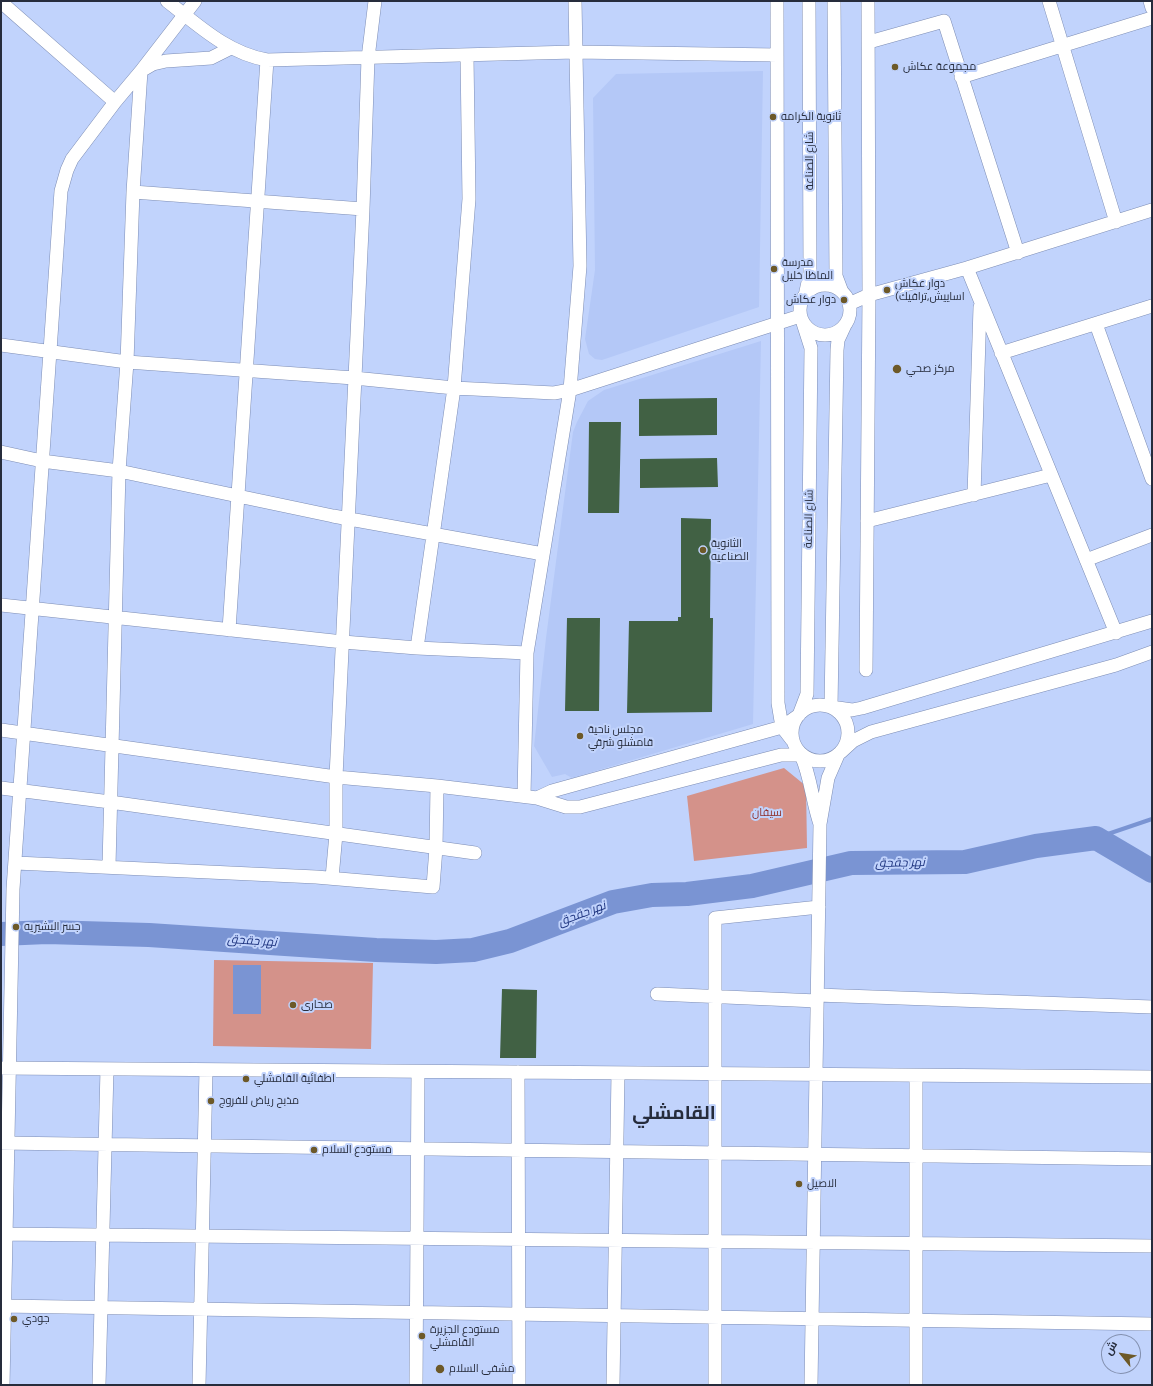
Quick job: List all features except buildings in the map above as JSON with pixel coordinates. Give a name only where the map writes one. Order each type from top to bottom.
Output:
[{"type":"street","points":[[167,1],[231,48],[266,60],[467,56],[575,52],[777,55]]},
{"type":"street","points":[[3,1385],[6,953],[12,939],[13,889],[16,863],[19,791],[61,192],[63,180],[72,160],[115,102],[195,1]]},
{"type":"street","points":[[332,878],[336,834],[336,777],[363,209],[368,58],[374,1]]},
{"type":"street","points":[[530,797],[527,653],[570,390],[580,266],[575,1]]},
{"type":"street","points":[[777,1],[778,703],[782,726],[801,755],[810,776],[813,802],[820,824]]},
{"type":"street","name":"شارع الصناعة","points":[[805,296],[810,273],[809,1]]},
{"type":"street","points":[[831,707],[837,350],[838,340],[848,319],[849,304],[842,292],[836,276],[834,1]]},
{"type":"street","points":[[866,670],[869,295],[868,1]]},
{"type":"street","points":[[1049,1],[1116,222]]},
{"type":"street","points":[[1150,1],[1152,8]]},
{"type":"street","points":[[1,2],[115,102]]},
{"type":"street","points":[[961,77],[1152,18]]},
{"type":"street","points":[[869,42],[944,21],[1018,252]]},
{"type":"street","points":[[141,71],[153,64],[166,61],[211,58],[231,48]]},
{"type":"street","points":[[417,648],[454,388],[469,198],[467,56]]},
{"type":"street","points":[[229,630],[266,60]]},
{"type":"street","points":[[109,866],[119,471],[127,362],[133,192],[141,71]]},
{"type":"street","points":[[133,192],[363,209]]},
{"type":"street","points":[[849,304],[869,295],[967,268],[1116,222],[1151,214]]},
{"type":"street","points":[[967,268],[1116,633]]},
{"type":"street","points":[[842,292],[836,288],[823,285],[809,290],[800,309],[802,319],[813,333],[827,335],[834,334],[845,325]]},
{"type":"street","points":[[974,495],[980,301]]},
{"type":"street","points":[[1001,353],[1152,306]]},
{"type":"street","points":[[1,346],[127,362],[354,378],[454,388],[554,393],[570,390],[777,323],[802,319]]},
{"type":"street","name":"شارع الصناعة","points":[[799,715],[807,694],[811,348],[802,319]]},
{"type":"street","points":[[1096,324],[1150,464],[1152,479]]},
{"type":"street","points":[[1,452],[42,461],[119,471],[348,519],[543,554]]},
{"type":"street","points":[[867,521],[1051,475]]},
{"type":"street","points":[[1086,560],[1152,535]]},
{"type":"street","points":[[1,605],[115,616],[342,642],[417,648],[527,653]]},
{"type":"street","points":[[530,797],[782,726],[806,709],[814,706],[823,705],[852,710],[862,708],[1152,621]]},
{"type":"street","points":[[1,730],[336,777],[437,786],[530,797],[566,807],[580,808],[780,755],[801,755],[809,760],[822,762],[840,754],[857,739],[871,732],[1108,668],[1152,652]]},
{"type":"street","points":[[811,1385],[820,824],[828,778],[848,740],[848,727],[842,715],[831,707]]},
{"type":"street","points":[[792,740],[792,726],[799,715]]},
{"type":"street","points":[[16,863],[109,866],[147,870],[332,878],[433,887],[436,848],[437,786]]},
{"type":"street","points":[[1,788],[475,853]]},
{"type":"street","points":[[715,1385],[715,918],[819,902]]},
{"type":"street","points":[[657,994],[715,997],[817,998],[1152,1007]]},
{"type":"street","points":[[5,1068],[1152,1078]]},
{"type":"street","points":[[99,1385],[107,1069]]},
{"type":"street","points":[[199,1385],[206,1146],[206,1070]]},
{"type":"street","points":[[416,1385],[418,1072]]},
{"type":"street","points":[[518,1072],[519,1385]]},
{"type":"street","points":[[613,1385],[618,1073]]},
{"type":"street","points":[[916,1076],[916,1385]]},
{"type":"street","points":[[4,1143],[1152,1159]]},
{"type":"street","points":[[3,1234],[1152,1246]]},
{"type":"street","points":[[3,1306],[1152,1324]]},
{"type":"shaded area","points":[[763,71],[759,307],[602,360],[595,359],[589,354],[585,339],[595,270],[593,98],[616,74]]},
{"type":"shaded area","points":[[761,341],[753,724],[572,778],[565,774],[552,777],[534,746],[546,638],[573,432],[577,422],[588,401],[604,390]]},
{"type":"shaded area","points":[[233,965],[261,965],[261,1014],[233,1014]]},
{"type":"green space","name":"سيفان","points":[[784,768],[806,786],[807,848],[694,861],[687,796]]},
{"type":"green space","name":"صحارى","points":[[214,960],[373,963],[371,1049],[213,1046]]},
{"type":"waterway","points":[[1096,838],[1152,819]]},
{"type":"waterway","name":"نهر جقجق","points":[[1,934],[47,932],[149,935],[376,950],[436,952],[473,950],[510,941],[613,902],[652,895],[687,894],[752,886],[851,863],[965,862],[1036,846],[1096,838],[1152,871]]},
{"type":"place","name":"مجموعة عكاش","points":[[895,67]]},
{"type":"place","name":"ثانوية الكرامه","points":[[773,117]]},
{"type":"place","name":"مدرسة الماظا خليل","points":[[774,269]]},
{"type":"place","name":"دوار عكاش (اساييش٫ترافيك","points":[[887,290]]},
{"type":"place","name":"دوار عكاش","points":[[844,300]]},
{"type":"place","name":"مركز صحي","points":[[897,369]]},
{"type":"place","name":"الثانوية الصناعيه","points":[[703,550]]},
{"type":"place","name":"مجلس ناحية قامشلو شرقي","points":[[580,736]]},
{"type":"place","name":"جسر البشيريه","points":[[16,927]]},
{"type":"place","name":"صحارى","points":[[293,1005]]},
{"type":"place","name":"اطفائية القامشلي","points":[[246,1079]]},
{"type":"place","name":"مذبح رياض للفروج","points":[[211,1101]]},
{"type":"place","name":"مستودع السلام","points":[[314,1150]]},
{"type":"place","name":"الاصيل","points":[[799,1184]]},
{"type":"place","name":"جودي","points":[[14,1319]]},
{"type":"place","name":"مستودع الجزيرة القامشلي","points":[[422,1336]]},
{"type":"place","name":"مشفى السلام","points":[[440,1369]]},
{"type":"district","name":"القامشلي","points":[[674,1114]]}]
